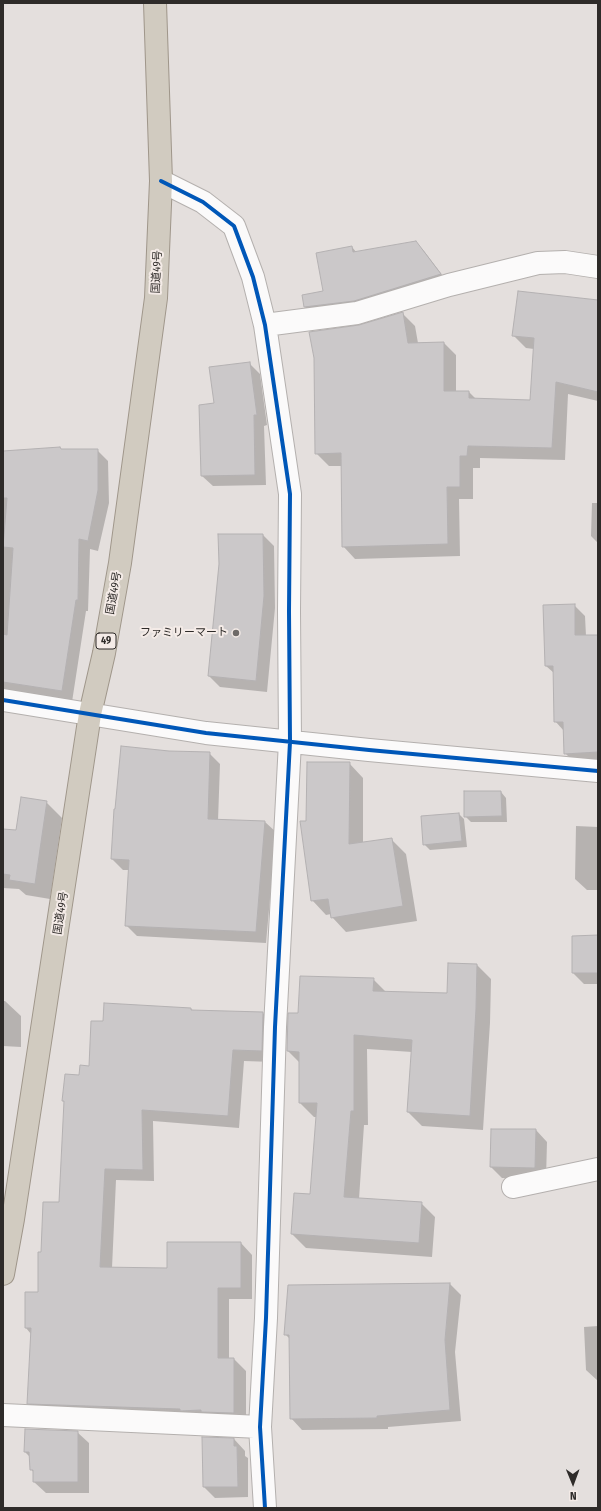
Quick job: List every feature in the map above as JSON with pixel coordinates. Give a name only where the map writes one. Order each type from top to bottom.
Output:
[{"type":"highway","name":"国道49号","points":[[3,1274],[13,1219],[90,714],[104,653],[120,563],[156,298],[161,181],[155,3]]},
{"type":"street","points":[[161,181],[203,202],[234,226],[253,277],[265,324],[290,494],[290,742],[276,1027],[266,1318],[260,1427],[265,1508]]},
{"type":"street","points":[[265,324],[357,313],[449,285],[538,263],[565,262],[598,267]]},
{"type":"street","points":[[3,700],[206,733],[598,771]]},
{"type":"street","points":[[513,1187],[598,1169]]},
{"type":"street","points":[[3,1415],[260,1427]]},
{"type":"building","points":[[416,241],[441,274],[354,301],[304,307],[302,295],[323,291],[316,253],[352,246],[353,252]]},
{"type":"building","points":[[518,291],[598,300],[598,392],[556,382],[552,448],[468,446],[467,456],[460,456],[460,487],[447,487],[448,544],[342,547],[341,453],[315,454],[314,358],[309,332],[359,325],[403,312],[408,343],[444,342],[444,391],[469,391],[469,398],[530,400],[534,338],[512,336]]},
{"type":"building","points":[[250,362],[257,415],[254,415],[255,475],[201,476],[199,405],[214,403],[209,367]]},
{"type":"building","points":[[60,447],[61,449],[98,449],[98,490],[88,541],[79,539],[78,600],[76,600],[62,691],[3,682],[3,634],[7,635],[13,548],[3,547],[7,498],[3,498],[3,451]]},
{"type":"building","name":"ファミリーマート","points":[[218,534],[263,534],[264,596],[256,681],[208,676],[219,564]]},
{"type":"building","points":[[575,604],[575,635],[598,635],[598,752],[564,754],[563,722],[554,722],[553,666],[545,666],[543,605]]},
{"type":"building","points":[[121,746],[169,751],[210,752],[208,819],[265,821],[256,932],[125,926],[129,860],[111,859],[114,809]]},
{"type":"building","points":[[307,762],[350,762],[349,844],[392,838],[403,906],[331,918],[328,899],[311,901],[300,821],[306,821]]},
{"type":"building","points":[[464,791],[501,791],[502,816],[464,817]]},
{"type":"building","points":[[21,797],[47,801],[35,884],[9,880],[10,875],[3,874],[3,829],[16,830]]},
{"type":"building","points":[[459,813],[462,841],[423,845],[421,816]]},
{"type":"building","points":[[598,935],[598,973],[572,973],[572,936]]},
{"type":"building","points":[[448,963],[477,964],[470,1116],[407,1112],[412,1040],[354,1035],[354,1111],[351,1111],[344,1197],[422,1202],[419,1243],[291,1234],[294,1193],[310,1194],[317,1103],[299,1103],[299,1052],[287,1051],[288,1013],[298,1013],[300,976],[374,978],[373,991],[447,993]]},
{"type":"building","points":[[104,1003],[191,1008],[191,1010],[263,1012],[262,1051],[233,1050],[228,1116],[142,1110],[143,1170],[105,1169],[100,1267],[167,1268],[167,1242],[241,1242],[241,1288],[218,1288],[218,1358],[234,1358],[234,1413],[201,1412],[201,1410],[180,1411],[180,1409],[27,1404],[31,1328],[25,1328],[25,1292],[38,1292],[38,1252],[41,1252],[43,1202],[59,1202],[64,1101],[62,1101],[65,1074],[79,1075],[80,1065],[89,1066],[91,1021],[103,1021]]},
{"type":"building","points":[[491,1129],[536,1129],[535,1168],[490,1167]]},
{"type":"building","points":[[450,1283],[445,1340],[450,1410],[377,1416],[377,1418],[290,1419],[289,1335],[284,1335],[288,1285]]},
{"type":"building","points":[[25,1429],[78,1431],[78,1482],[33,1482],[33,1470],[30,1470],[29,1452],[24,1452]]},
{"type":"building","points":[[202,1437],[234,1438],[234,1446],[237,1446],[238,1487],[203,1487]]},
{"type":"cycle path","points":[[161,181],[203,202],[234,226],[253,277],[265,325],[290,494],[290,742],[275,1027],[266,1318],[260,1427],[265,1508]]},
{"type":"cycle path","points":[[3,700],[206,733],[598,771]]},
{"type":"place","name":"ファミリーマート","points":[[236,633]]}]
